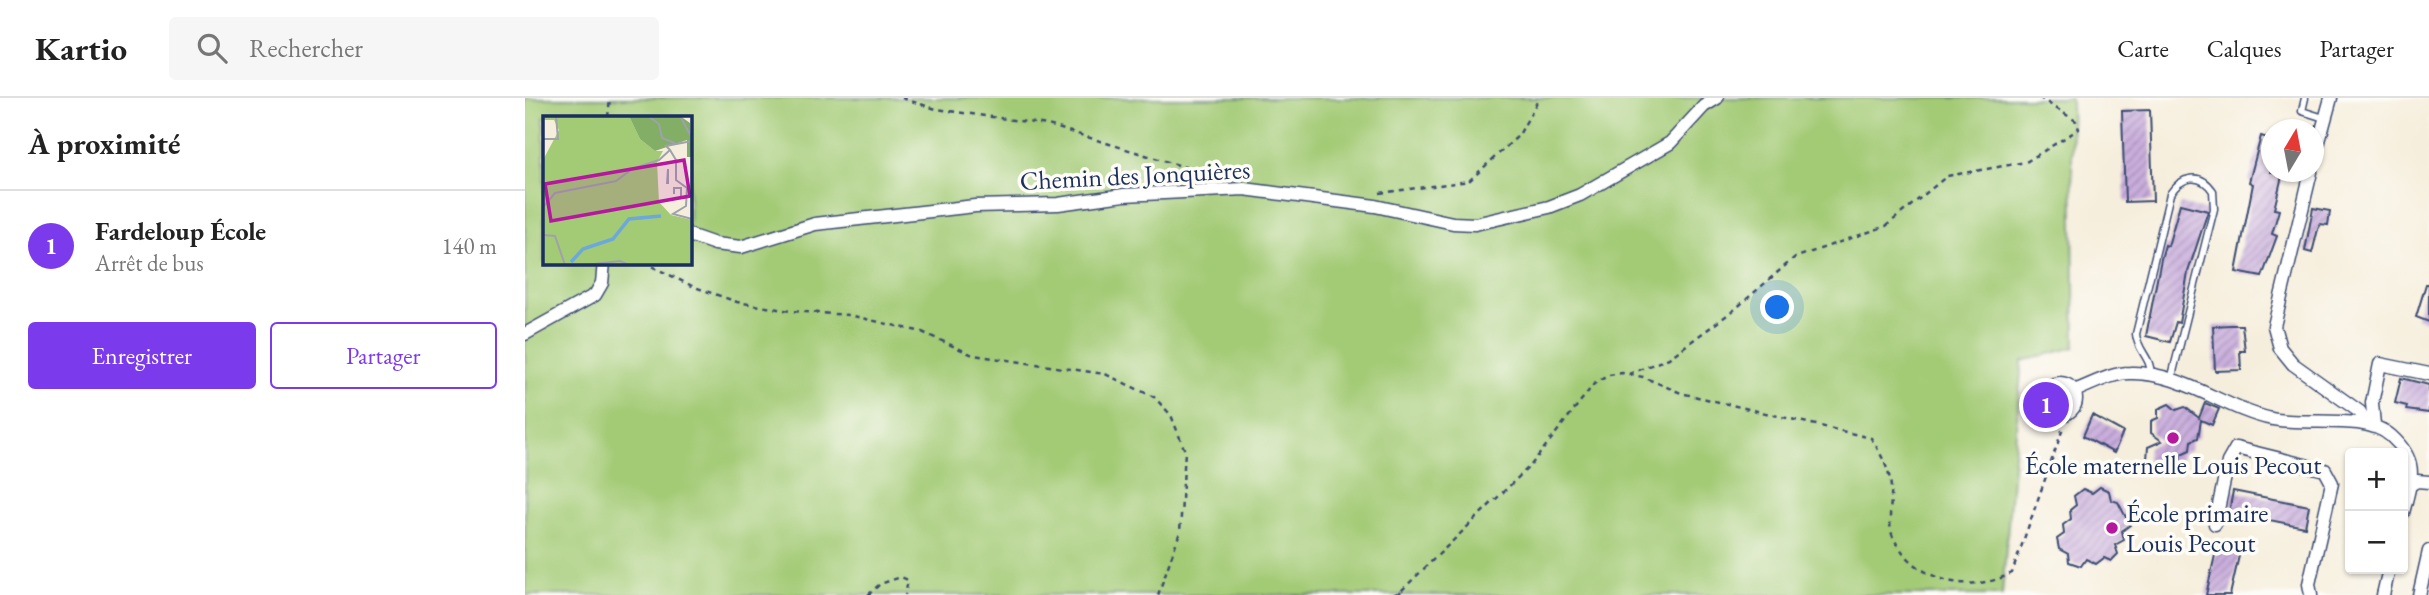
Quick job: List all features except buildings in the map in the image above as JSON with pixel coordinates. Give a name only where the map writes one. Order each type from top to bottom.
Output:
[{"type":"street","name":"Chemin des Jonquières","points":[[691,236],[715,244],[741,247],[815,225],[975,206],[1058,204],[1124,195],[1244,189],[1375,206],[1453,223],[1475,224],[1549,207],[1580,195],[1669,143],[1705,106],[1717,98]]},
{"type":"street","points":[[2324,128],[2331,98]]},
{"type":"street","points":[[2309,182],[2274,326],[2280,348],[2293,364],[2360,412],[2370,424],[2390,435],[2410,458],[2410,485],[2404,511]]},
{"type":"street","points":[[525,334],[595,295],[602,283],[604,264]]},
{"type":"street","points":[[2370,424],[2380,364],[2429,374]]},
{"type":"street","points":[[2074,391],[2075,403],[2067,413],[2061,414],[2046,405],[2045,393],[2059,383],[2074,391],[2119,374],[2150,375],[2268,418],[2298,423],[2370,424]]},
{"type":"street","points":[[2215,524],[2228,461],[2236,448],[2325,470],[2332,483],[2309,584],[2311,595]]},
{"type":"street","points":[[2410,485],[2417,481],[2429,482]]},
{"type":"street","points":[[2419,595],[2429,551]]},
{"type":"street","points":[[2383,595],[2388,574]]},
{"type":"lane","points":[[2305,98],[2302,111],[2327,119]]},
{"type":"lane","points":[[2150,375],[2150,363],[2139,350],[2136,334],[2170,194],[2178,183],[2187,178],[2200,179],[2213,191],[2214,209],[2171,381]]},
{"type":"path","points":[[608,116],[610,98]]},
{"type":"path","points":[[902,98],[936,109],[1048,125],[1229,181],[1244,189]]},
{"type":"path","points":[[1375,206],[1380,193],[1469,181],[1519,135],[1539,98]]},
{"type":"path","points":[[1393,595],[1400,593],[1531,465],[1594,384],[1609,375],[1629,374],[1669,358],[1734,310],[1794,258],[1886,226],[1947,176],[2026,162],[2079,129],[2076,121],[2040,98]]},
{"type":"path","points":[[647,264],[692,286],[737,302],[790,311],[849,315],[922,332],[973,355],[1105,374],[1154,397],[1171,415],[1185,451],[1180,532],[1158,595]]},
{"type":"path","points":[[1629,374],[1681,393],[1871,438],[1889,474],[1892,535],[1927,579],[1965,589]]},
{"type":"path","points":[[1997,586],[2012,573],[2040,498],[2062,431],[2061,414]]},
{"type":"path","points":[[868,595],[880,584],[901,577],[908,580],[905,595]]},
{"type":"path","points":[[1400,593],[1405,595]]},
{"type":"green space","points":[[525,98],[2071,98],[2075,347],[2022,361],[2002,595],[525,595]]},
{"type":"place","name":"Fardeloup École","points":[[2046,405]]},
{"type":"place","name":"École maternelle Louis Pecout","points":[[2173,438]]},
{"type":"place","name":"École primaire Louis Pecout","points":[[2112,528]]}]
